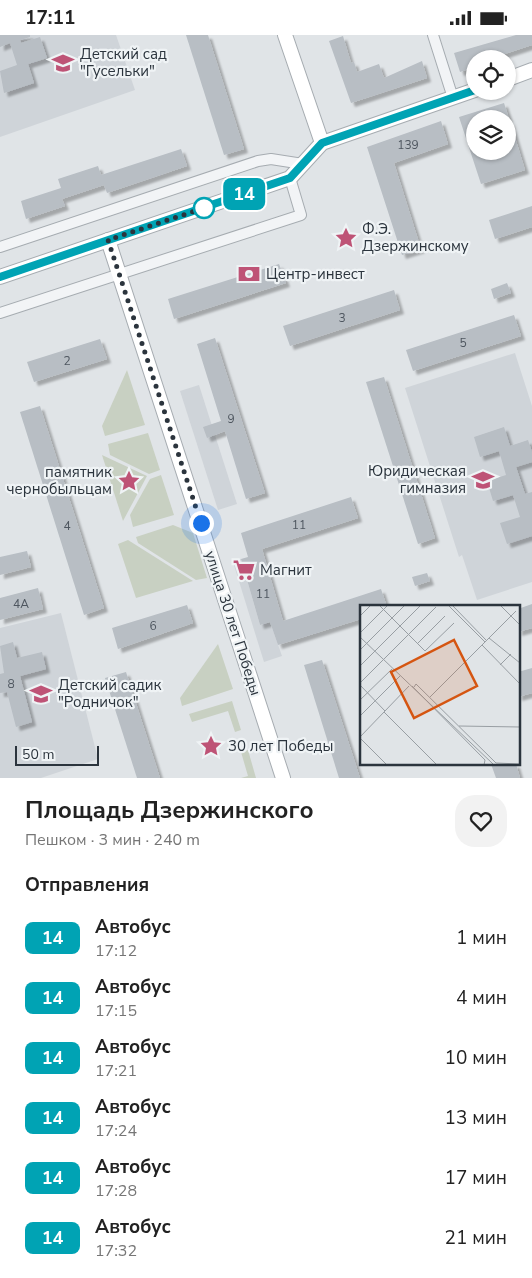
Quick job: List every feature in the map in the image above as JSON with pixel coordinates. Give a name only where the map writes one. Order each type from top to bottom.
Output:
[{"type":"street","points":[[285,35],[322,143]]},
{"type":"street","points":[[433,35],[453,98]]},
{"type":"street","points":[[516,76],[532,70]]},
{"type":"street","points":[[0,277],[290,178],[322,143],[466,94]]},
{"type":"street","points":[[0,247],[258,161],[271,159],[303,164]]},
{"type":"street","points":[[0,313],[302,215],[290,178]]},
{"type":"street","name":"улица 30 лет Победы","points":[[108,240],[283,778]]},
{"type":"shaded area","name":"Детский сад \"Гусельки\"","points":[[0,35],[116,35],[135,90],[0,137]]},
{"type":"shaded area","name":"Юридическая гимназия","points":[[515,353],[532,406],[532,582],[477,600],[462,555],[459,557],[405,388]]},
{"type":"shaded area","points":[[127,370],[145,425],[105,436],[102,426]]},
{"type":"shaded area","points":[[199,385],[237,504],[218,510],[180,391]]},
{"type":"shaded area","points":[[148,433],[160,470],[149,474],[110,455],[108,444]]},
{"type":"shaded area","points":[[102,455],[147,476],[123,521]]},
{"type":"shaded area","points":[[161,475],[174,515],[133,527],[130,515],[150,479]]},
{"type":"shaded area","points":[[173,525],[193,533],[207,578],[196,580],[138,543],[136,537]]},
{"type":"shaded area","points":[[128,540],[193,581],[136,598],[118,544]]},
{"type":"shaded area","points":[[241,559],[260,625],[270,622],[282,656],[264,662],[233,562]]},
{"type":"shaded area","name":"Детский садик \"Родничок\"","points":[[61,613],[98,759],[41,778],[0,778],[0,628]]},
{"type":"shaded area","points":[[218,644],[233,689],[182,706],[180,698]]},
{"type":"shaded area","points":[[232,701],[241,730],[235,732],[228,711],[192,722],[189,714]]},
{"type":"shaded area","points":[[248,750],[256,778],[241,778],[248,776],[241,752]]},
{"type":"building","points":[[0,35],[30,35],[30,37],[20,40],[21,43],[40,37],[47,58],[28,64],[34,83],[4,93],[0,71],[17,65],[10,43],[0,47]]},
{"type":"building","points":[[186,35],[208,35],[244,149],[224,155]]},
{"type":"building","points":[[516,35],[532,35],[532,45],[516,50],[466,50],[466,70],[460,72],[454,53]]},
{"type":"building","points":[[343,36],[351,63],[354,62],[357,72],[379,64],[384,78],[422,61],[427,78],[351,103],[329,41]]},
{"type":"building","points":[[504,103],[506,110],[482,110]]},
{"type":"building","points":[[466,115],[466,138],[459,117]]},
{"type":"building","points":[[441,121],[448,144],[394,163],[421,249],[402,255],[367,147]]},
{"type":"building","points":[[516,141],[525,170],[481,184],[473,160],[516,160]]},
{"type":"building","points":[[181,149],[187,166],[107,193],[104,185],[62,199],[65,206],[26,219],[21,201],[61,188],[58,179],[98,166],[101,175]]},
{"type":"building","points":[[532,206],[532,227],[495,239],[489,220]]},
{"type":"building","points":[[279,264],[286,283],[174,319],[168,299]]},
{"type":"building","points":[[507,283],[511,293],[494,299],[491,289]]},
{"type":"building","points":[[394,290],[400,310],[290,346],[283,326]]},
{"type":"building","points":[[514,315],[521,336],[413,371],[406,350]]},
{"type":"building","points":[[215,338],[265,493],[246,499],[225,431],[207,438],[203,427],[221,421],[197,344]]},
{"type":"building","points":[[100,339],[107,359],[34,382],[27,362]]},
{"type":"building","points":[[384,377],[435,538],[418,544],[366,382]]},
{"type":"building","points":[[40,406],[104,608],[84,615],[20,412]]},
{"type":"building","points":[[504,427],[510,446],[528,440],[532,452],[532,462],[516,467],[525,494],[532,492],[532,536],[507,544],[500,523],[520,517],[513,495],[493,501],[487,481],[506,475],[499,451],[480,457],[474,437]]},
{"type":"building","points":[[351,497],[358,518],[262,549],[283,621],[381,589],[386,605],[360,605],[360,619],[278,645],[270,622],[260,625],[241,559],[248,557],[241,533]]},
{"type":"building","points":[[27,551],[31,567],[0,575],[0,557]]},
{"type":"building","points":[[427,573],[430,581],[415,586],[412,577]]},
{"type":"building","points":[[38,588],[43,609],[0,620],[0,598]]},
{"type":"building","points":[[532,604],[532,628],[520,631],[520,608]]},
{"type":"building","points":[[187,605],[193,623],[118,649],[112,628]]},
{"type":"building","points":[[13,642],[17,658],[42,652],[46,669],[20,676],[32,722],[16,727],[7,692],[0,693],[0,674],[4,673],[0,646]]},
{"type":"building","points":[[322,660],[360,778],[339,778],[304,665]]},
{"type":"building","points":[[532,668],[532,693],[520,696],[520,671]]},
{"type":"building","points":[[126,672],[160,778],[137,778],[105,678]]},
{"type":"building","points":[[491,765],[516,765],[520,778],[496,778]]},
{"type":"bus line","name":"14","points":[[0,277],[290,178],[322,143],[466,93]]},
{"type":"place","name":"Детский сад \"Гусельки\"","points":[[63,63]]},
{"type":"place","name":"Ф.Э. Дзержинскому","points":[[346,238]]},
{"type":"place","name":"Центр-инвест","points":[[249,274]]},
{"type":"place","name":"Юридическая гимназия","points":[[483,480]]},
{"type":"place","name":"памятник чернобыльцам","points":[[129,481]]},
{"type":"place","name":"Магнит","points":[[244,570]]},
{"type":"place","name":"Детский садик \"Родничок\"","points":[[41,694]]},
{"type":"place","name":"30 лет Победы","points":[[211,746]]},
{"type":"route","points":[[201,523],[108,240],[204,208]]}]
